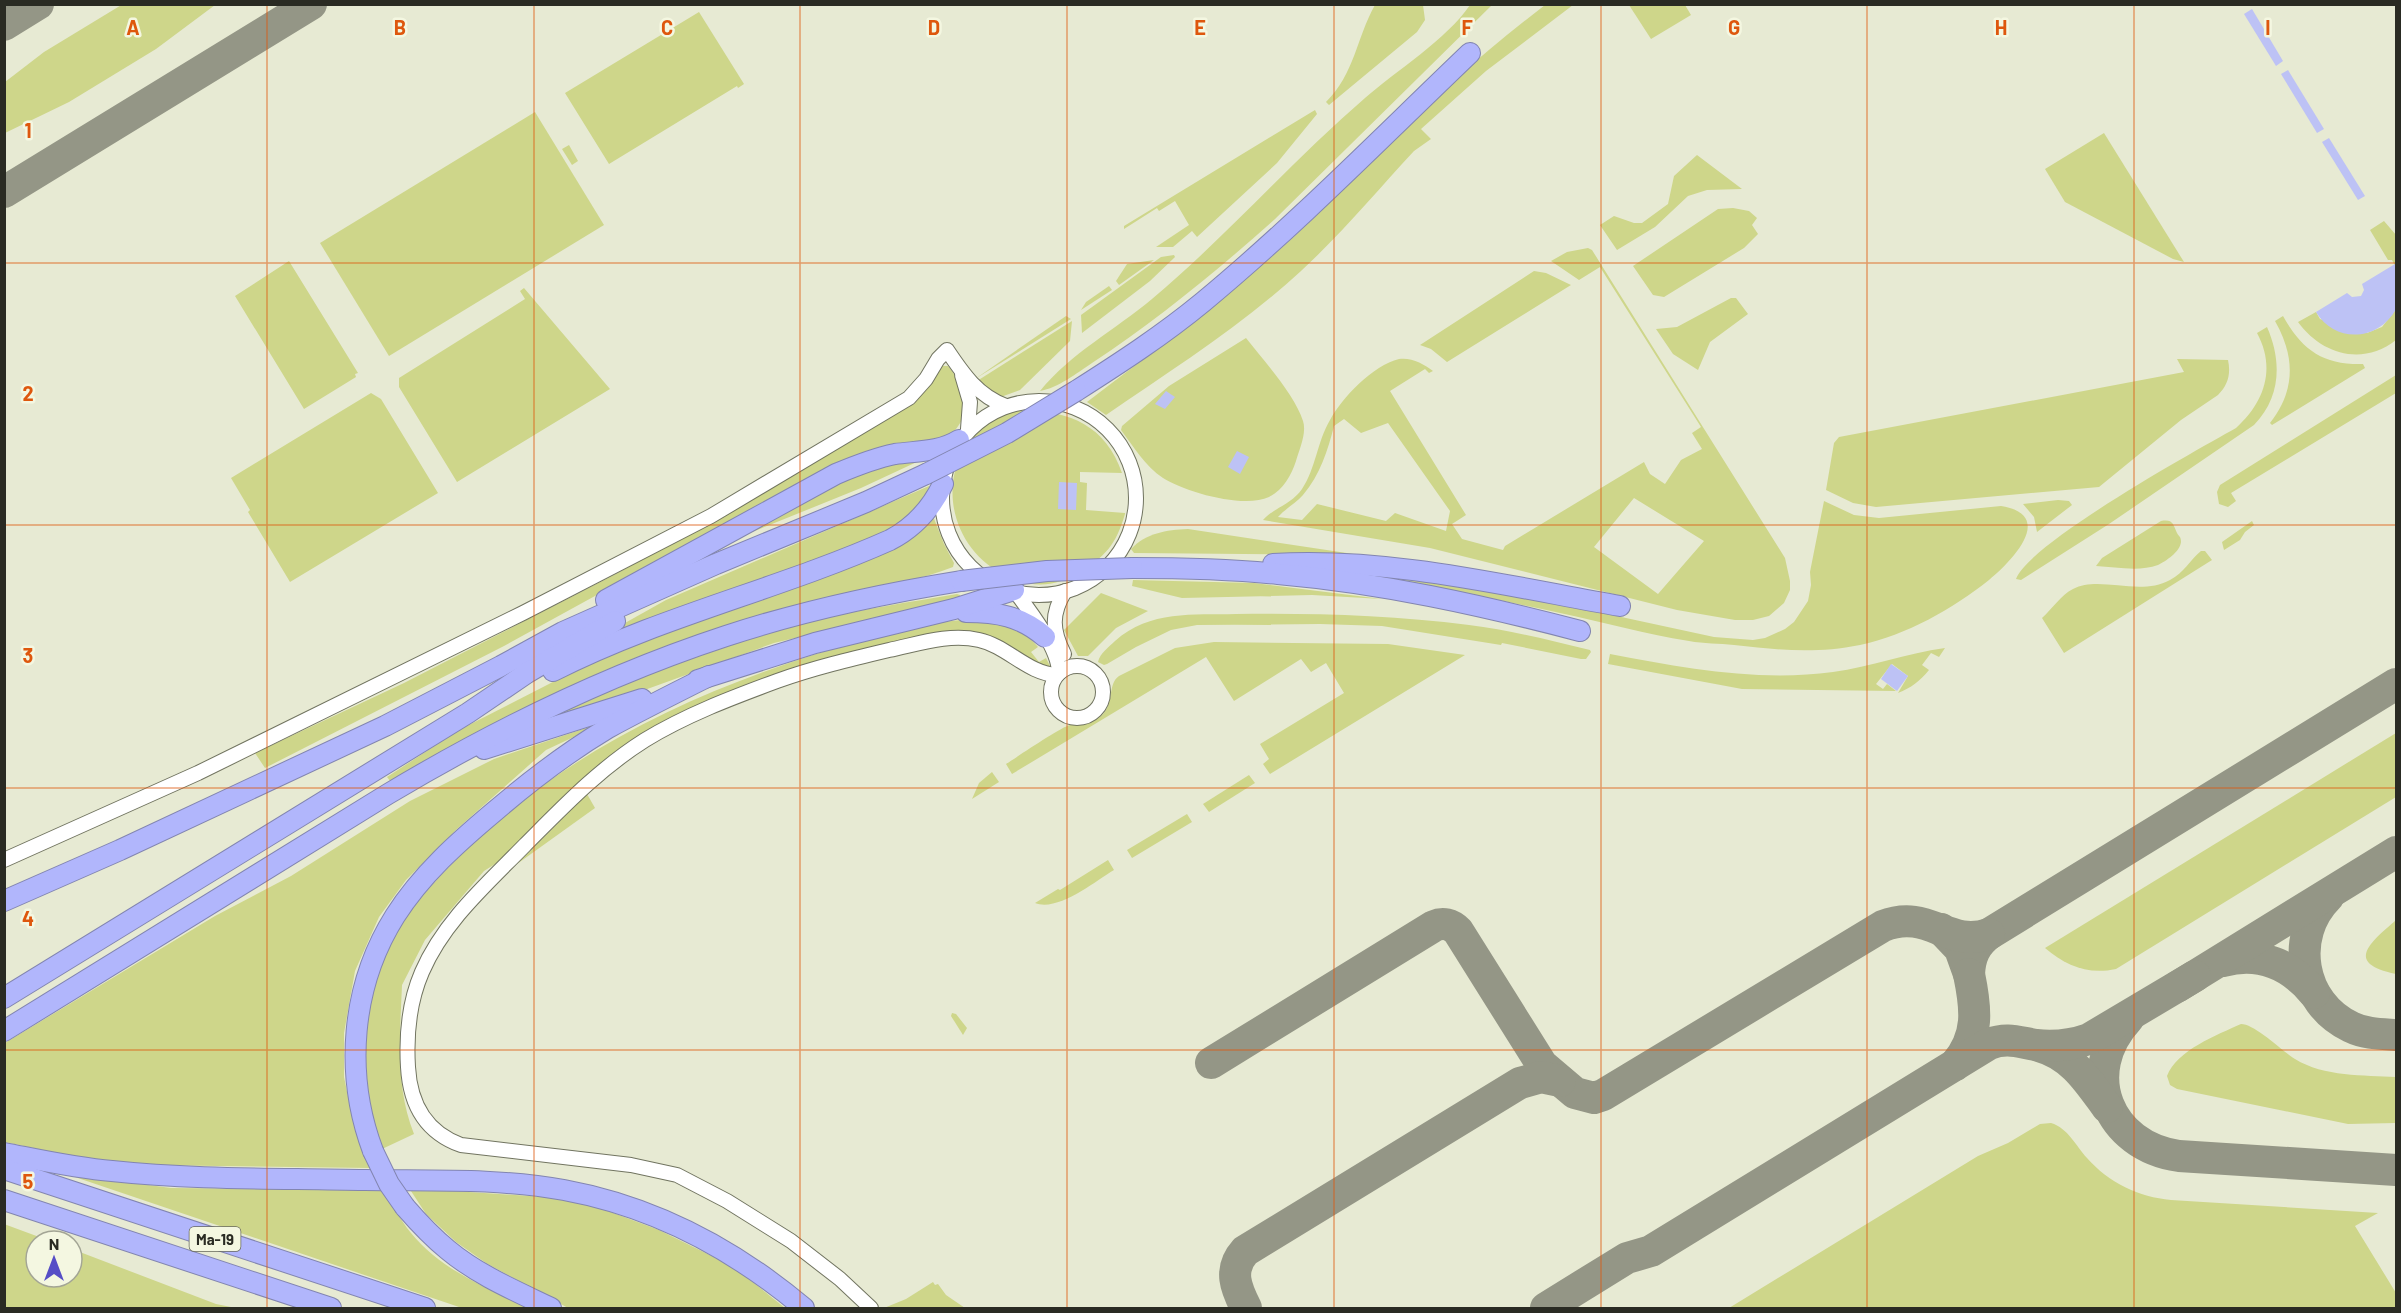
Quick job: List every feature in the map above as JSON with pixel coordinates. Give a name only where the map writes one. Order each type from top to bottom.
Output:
[{"type":"highway","points":[[4,901],[385,726],[563,632],[716,564],[866,502],[997,438],[1122,362],[1202,303],[1271,243],[1470,53]]},
{"type":"highway","points":[[563,632],[597,605],[837,474],[892,455],[942,448],[964,435]]},
{"type":"highway","points":[[468,713],[504,698],[609,644],[890,540],[916,523],[936,498],[943,484]]},
{"type":"highway","points":[[4,1031],[444,761],[538,711],[586,689],[705,643],[814,611],[961,581],[1047,571],[1193,568],[1299,562],[1379,567],[1493,583],[1620,606]]},
{"type":"highway","points":[[4,998],[468,713],[546,662],[716,564]]},
{"type":"highway","points":[[1193,568],[1281,574],[1410,592],[1494,609],[1580,631]]},
{"type":"highway","points":[[444,761],[600,714],[709,676],[815,643],[939,613],[1014,590]]},
{"type":"highway","points":[[939,613],[1008,615],[1021,620],[1045,637]]},
{"type":"highway","points":[[551,1308],[474,1268],[449,1251],[405,1207],[389,1184],[373,1151],[358,1101],[355,1076],[358,1019],[362,995],[371,965],[395,916],[428,873],[471,832],[516,793],[573,750],[609,728],[709,676]]},
{"type":"highway","points":[[4,1153],[78,1168],[147,1174],[458,1181],[564,1190],[641,1211],[701,1237],[755,1269],[804,1308]]},
{"type":"highway","name":"Ma-19","points":[[4,1169],[425,1308]]},
{"type":"highway","name":"Ma-19","points":[[4,1200],[331,1308]]},
{"type":"street","points":[[4,860],[303,723],[711,516],[909,398],[926,380],[938,359],[947,350],[960,370],[987,398],[1006,406]]},
{"type":"street","points":[[960,370],[970,402],[964,435]]},
{"type":"street","points":[[1026,402],[1046,402],[1060,404],[1085,413],[1112,435],[1123,449],[1132,469],[1136,499],[1135,513],[1123,546],[1113,563],[1093,580],[1065,591],[1044,594],[1014,590],[992,583],[982,576],[959,550],[948,529],[943,484],[948,461],[964,435],[990,412],[1006,406],[1026,402]]},
{"type":"street","points":[[1014,590],[1030,612],[1058,661],[1058,674],[1052,687],[1052,694]]},
{"type":"street","points":[[871,1308],[832,1272],[791,1241],[727,1201],[676,1175],[632,1165],[461,1145],[442,1136],[426,1123],[420,1114],[410,1086],[407,1051],[412,1002],[422,973],[436,944],[455,918],[480,890],[586,785],[627,752],[670,726],[720,703],[801,673],[842,661],[945,639],[965,638],[987,642],[1038,671],[1045,679],[1059,710],[1070,716],[1084,716],[1096,709],[1102,697],[1101,682],[1093,671],[1066,658],[1057,641],[1054,625],[1056,607],[1065,591]]},
{"type":"street","points":[[1038,671],[1058,674],[1066,668],[1079,666]]},
{"type":"green space","points":[[123,4],[215,5],[156,49],[69,102],[5,133],[5,82],[44,52]]},
{"type":"green space","points":[[1375,5],[1423,5],[1425,20],[1417,32],[1329,105],[1326,102],[1336,91],[1349,68]]},
{"type":"green space","points":[[1470,5],[1492,5],[1275,219],[1209,276],[1140,330],[1067,380],[1040,391],[1079,353],[1138,310],[1180,275],[1338,122],[1435,42]]},
{"type":"green space","points":[[1545,5],[1573,5],[1486,71],[1421,129],[1431,139],[1414,151],[1330,242],[1278,291],[1206,346],[1106,415],[1087,402],[1203,313],[1287,243],[1442,91]]},
{"type":"green space","points":[[1629,5],[1685,5],[1691,15],[1651,39]]},
{"type":"green space","points":[[699,12],[744,84],[738,88],[737,86],[609,164],[565,93]]},
{"type":"green space","points":[[1315,110],[1317,114],[1277,163],[1197,237],[1192,231],[1173,247],[1156,247],[1189,225],[1175,201],[1159,211],[1157,208],[1124,229],[1124,226]]},
{"type":"green space","points":[[535,112],[604,225],[389,356],[320,243]]},
{"type":"green space","points":[[2104,133],[2184,262],[2173,259],[2065,202],[2045,169]]},
{"type":"green space","points":[[569,145],[578,161],[572,165],[562,149]]},
{"type":"green space","points":[[1697,155],[1742,189],[1707,190],[1688,196],[1655,227],[1617,250],[1600,225],[1614,216],[1634,223],[1642,223],[1668,204],[1674,176]]},
{"type":"green space","points":[[1733,208],[1749,211],[1757,218],[1752,225],[1758,234],[1744,248],[1664,297],[1653,295],[1633,266],[1718,209]]},
{"type":"green space","points":[[2384,221],[2396,235],[2396,268],[2392,260],[2388,260],[2370,230]]},
{"type":"green space","points":[[1588,248],[1592,250],[1785,558],[1790,590],[1784,603],[1769,616],[1753,620],[1735,620],[1677,610],[1430,548],[1263,520],[1293,499],[1302,489],[1326,428],[1342,402],[1369,375],[1389,362],[1399,359],[1417,362],[1433,371],[1429,373],[1425,369],[1390,391],[1466,515],[1452,524],[1462,539],[1503,550],[1505,546],[1644,462],[1650,474],[1665,484],[1681,460],[1702,449],[1692,433],[1701,427],[1600,267],[1579,280],[1551,261],[1567,252]],"holes":[[[1344,419],[1361,433],[1388,423],[1450,511],[1446,531],[1395,513],[1386,521],[1317,504],[1302,520],[1278,517],[1309,487],[1323,462],[1334,426]],[[1634,498],[1704,541],[1658,594],[1594,547]]]},
{"type":"green space","points":[[1174,255],[1175,257],[1150,281],[1082,333],[1081,315],[1161,257]]},
{"type":"green space","points":[[1154,260],[1119,285],[1116,281],[1127,264]]},
{"type":"green space","points":[[289,261],[358,373],[355,374],[356,377],[304,409],[235,296]]},
{"type":"green space","points":[[1534,271],[1546,273],[1571,285],[1447,362],[1431,349],[1420,345]]},
{"type":"green space","points":[[1109,286],[1112,290],[1081,310],[1086,302]]},
{"type":"green space","points":[[524,288],[610,389],[457,482],[399,387],[399,378],[525,299],[520,291]]},
{"type":"green space","points":[[1731,298],[1736,298],[1748,314],[1710,342],[1698,370],[1673,354],[1656,329],[1677,327]]},
{"type":"green space","points":[[2396,309],[2396,340],[2370,353],[2344,353],[2331,349],[2308,333],[2298,322],[2316,312],[2320,319],[2367,333],[2382,327]]},
{"type":"green space","points":[[1066,316],[1071,319],[975,379]]},
{"type":"green space","points":[[2283,316],[2298,338],[2315,353],[2336,362],[2363,364],[2365,368],[2272,425],[2270,423],[2285,398],[2290,373],[2286,347],[2275,321]]},
{"type":"green space","points":[[1072,321],[1070,341],[1020,390],[998,398],[977,381]]},
{"type":"green space","points":[[2267,327],[2275,353],[2276,378],[2270,403],[2254,425],[2109,524],[2021,580],[2016,579],[2028,563],[2050,543],[2081,521],[2152,476],[2236,428],[2246,418],[2260,396],[2264,384],[2266,359],[2257,333]]},
{"type":"green space","points":[[1246,338],[1293,400],[1303,421],[1304,431],[1294,467],[1282,486],[1269,497],[1245,501],[1215,497],[1185,489],[1163,478],[1145,462],[1121,430],[1122,426],[1169,386]]},
{"type":"green space","points":[[2177,359],[2228,360],[2229,375],[2224,387],[2218,395],[2181,420],[2099,487],[1876,507],[1853,503],[1826,490],[1834,443],[1839,437],[2184,372]]},
{"type":"green space","points":[[942,366],[948,366],[956,377],[964,404],[962,420],[948,437],[808,479],[504,646],[265,768],[255,753],[404,683],[660,550],[918,398]]},
{"type":"green space","points":[[2396,375],[2396,393],[2231,493],[2236,501],[2228,507],[2219,504],[2217,492],[2220,485]]},
{"type":"green space","points":[[371,393],[381,399],[438,493],[290,582],[248,512],[250,510],[231,478]]},
{"type":"green space","points":[[1016,411],[1051,413],[1081,422],[1105,442],[1115,456],[1122,473],[1080,472],[1080,482],[1087,483],[1086,510],[1125,514],[1118,534],[1102,555],[1070,578],[1053,583],[1036,584],[1018,581],[984,561],[966,540],[956,516],[952,490],[957,465],[969,442],[988,423]]},
{"type":"green space","points":[[921,460],[861,488],[740,537],[864,468]]},
{"type":"green space","points":[[929,486],[931,489],[916,511],[883,536],[601,639],[600,637],[666,600]]},
{"type":"green space","points":[[1824,501],[1854,515],[1879,518],[2001,506],[2017,511],[2026,519],[2028,529],[2017,551],[1998,572],[1975,591],[1944,611],[1912,628],[1878,641],[1828,650],[1782,650],[1695,642],[1473,595],[1328,571],[1462,586],[1575,607],[1714,637],[1753,640],[1765,638],[1785,629],[1794,622],[1808,601],[1811,585],[1810,572]]},
{"type":"green space","points":[[2069,501],[2072,505],[2037,532],[2034,517],[2023,504]]},
{"type":"green space","points":[[933,516],[954,563],[953,567],[915,579],[840,594],[777,610],[668,645],[527,707],[391,782],[387,777],[459,730],[623,646]]},
{"type":"green space","points":[[2161,521],[2172,523],[2181,539],[2180,546],[2169,559],[2158,565],[2143,568],[2096,566],[2102,558]]},
{"type":"green space","points":[[2252,521],[2254,525],[2245,532],[2240,540],[2224,550],[2222,542]]},
{"type":"green space","points":[[1188,529],[1360,555],[1134,553],[1131,549],[1143,539],[1157,533]]},
{"type":"green space","points":[[2201,551],[2205,551],[2212,560],[2064,653],[2042,618],[2064,595],[2084,585],[2146,587],[2170,580]]},
{"type":"green space","points":[[1133,580],[1254,583],[1382,599],[1312,595],[1182,598],[1132,586]]},
{"type":"green space","points":[[1101,593],[1148,611],[1116,628],[1088,656],[1078,656],[1064,630]]},
{"type":"green space","points":[[960,595],[960,599],[774,643],[639,692],[543,721],[644,677],[747,640],[834,616]]},
{"type":"green space","points":[[1294,614],[1411,619],[1484,627],[1514,632],[1591,652],[1586,659],[1581,659],[1502,643],[1501,645],[1382,626],[1197,625],[1171,630],[1107,664],[1098,662],[1103,653],[1128,631],[1157,619],[1188,615]]},
{"type":"green space","points":[[961,620],[1009,622],[1038,647],[1031,652],[1039,662],[1046,658],[1050,666],[1047,668],[993,638],[842,655],[612,755],[561,799],[503,859],[484,871],[425,940],[402,985],[401,1079],[414,1134],[382,1149],[371,1108],[365,1070],[368,1010],[378,969],[396,933],[414,906],[446,870],[497,822],[580,760],[624,734],[718,690],[766,671],[870,638],[924,625]]},
{"type":"green space","points":[[1214,642],[1388,644],[1465,655],[1270,774],[1263,764],[1269,759],[1260,744],[1344,693],[1326,663],[1311,672],[1301,659],[1234,701],[1206,657],[1012,774],[1006,764],[1029,749],[1065,727],[1090,722],[1101,716],[1108,706],[1113,684],[1119,676],[1175,648]]},
{"type":"green space","points":[[1945,648],[1939,657],[1931,653],[1922,665],[1929,670],[1915,684],[1898,693],[1908,676],[1892,664],[1876,684],[1883,689],[1887,684],[1896,691],[1742,689],[1608,664],[1610,654],[1721,672],[1805,675],[1847,670]]},
{"type":"green space","points":[[610,720],[546,750],[457,829],[406,880],[379,917],[355,971],[344,1033],[344,1077],[352,1116],[370,1168],[142,1165],[81,1158],[5,1142],[5,1043],[215,916],[291,876],[410,801],[494,759]]},
{"type":"green space","points":[[2396,733],[2396,797],[2116,969],[2096,971],[2078,968],[2061,960],[2045,948]]},
{"type":"green space","points":[[992,772],[999,782],[972,799],[979,783]]},
{"type":"green space","points":[[1249,775],[1255,783],[1209,812],[1203,804]]},
{"type":"green space","points":[[587,794],[595,808],[517,864]]},
{"type":"green space","points":[[1187,814],[1192,822],[1132,858],[1127,850]]},
{"type":"green space","points":[[1108,860],[1114,870],[1076,894],[1054,903],[1044,905],[1035,903],[1058,889],[1060,890]]},
{"type":"green space","points":[[2396,920],[2396,974],[2370,964],[2366,958],[2371,944]]},
{"type":"green space","points":[[952,1013],[956,1014],[967,1028],[963,1035],[951,1016]]},
{"type":"green space","points":[[2241,1024],[2254,1028],[2306,1065],[2344,1074],[2396,1077],[2396,1123],[2348,1124],[2177,1089],[2170,1085],[2167,1076],[2179,1058],[2199,1044]]},
{"type":"green space","points":[[2051,1123],[2067,1133],[2087,1158],[2105,1175],[2147,1196],[2171,1200],[2378,1213],[2355,1226],[2396,1293],[2396,1308],[1729,1308],[1978,1156],[2008,1143],[2040,1124]]},
{"type":"green space","points":[[66,1174],[171,1188],[384,1190],[407,1228],[436,1258],[466,1277],[529,1308],[462,1308]]},
{"type":"green space","points":[[409,1188],[559,1198],[600,1208],[659,1230],[734,1267],[785,1308],[568,1308],[486,1263],[456,1242],[426,1214]]},
{"type":"green space","points":[[4,1224],[24,1231],[24,1289],[84,1289],[84,1254],[216,1304],[236,1308],[5,1308]]},
{"type":"green space","points":[[933,1282],[935,1285],[938,1284],[946,1295],[965,1308],[884,1308],[906,1299]]},
{"type":"water","points":[[2252,9],[2283,61],[2276,66],[2244,14]]},
{"type":"water","points":[[2288,70],[2324,129],[2317,133],[2281,74]]},
{"type":"water","points":[[2329,138],[2365,196],[2358,200],[2322,142]]},
{"type":"water","points":[[2395,264],[2396,309],[2379,327],[2368,332],[2345,334],[2334,330],[2316,312],[2347,293],[2352,297],[2361,296],[2364,290],[2362,284]]},
{"type":"water","points":[[1166,391],[1175,397],[1165,409],[1155,404]]},
{"type":"water","points":[[1237,451],[1249,457],[1240,474],[1228,467]]},
{"type":"water","points":[[1059,482],[1077,483],[1076,510],[1058,509]]},
{"type":"water","points":[[1891,664],[1908,676],[1897,691],[1881,679]]},
{"type":"taxiway","points":[[4,25],[38,4]]},
{"type":"taxiway","points":[[4,192],[311,4]]},
{"type":"taxiway","points":[[1941,929],[1960,949],[1969,974],[1974,951],[1989,934],[2396,684]]},
{"type":"taxiway","points":[[2177,987],[2396,852]]},
{"type":"taxiway","points":[[2328,897],[2316,913],[2308,930],[2305,949],[2306,968],[2311,986],[2320,1002],[2334,1016],[2351,1027],[2367,1032],[2396,1035]]},
{"type":"taxiway","points":[[1211,1063],[1434,926],[1441,924],[1450,925],[1458,931],[1542,1065],[1575,1093],[1594,1098],[1603,1095],[1883,926],[1899,922],[1913,922],[1961,936],[1974,937],[1989,934]]},
{"type":"taxiway","points":[[2223,961],[2249,958],[2273,962],[2295,974],[2314,993]]},
{"type":"taxiway","points":[[1955,1065],[1969,1043],[1974,1021],[1969,974]]},
{"type":"taxiway","points":[[1546,1308],[1627,1258],[1651,1251],[1989,1044],[2007,1040],[2057,1046],[2089,1039],[2195,976]]},
{"type":"taxiway","points":[[2128,1019],[2113,1040],[2105,1062],[2103,1083],[2108,1104],[2118,1122],[2134,1138],[2154,1149],[2179,1156],[2396,1170]]},
{"type":"taxiway","points":[[2039,1046],[2051,1050],[2070,1062],[2107,1107]]},
{"type":"taxiway","points":[[1246,1308],[1235,1279],[1237,1265],[1245,1251],[1520,1083],[1541,1077],[1560,1081]]}]
